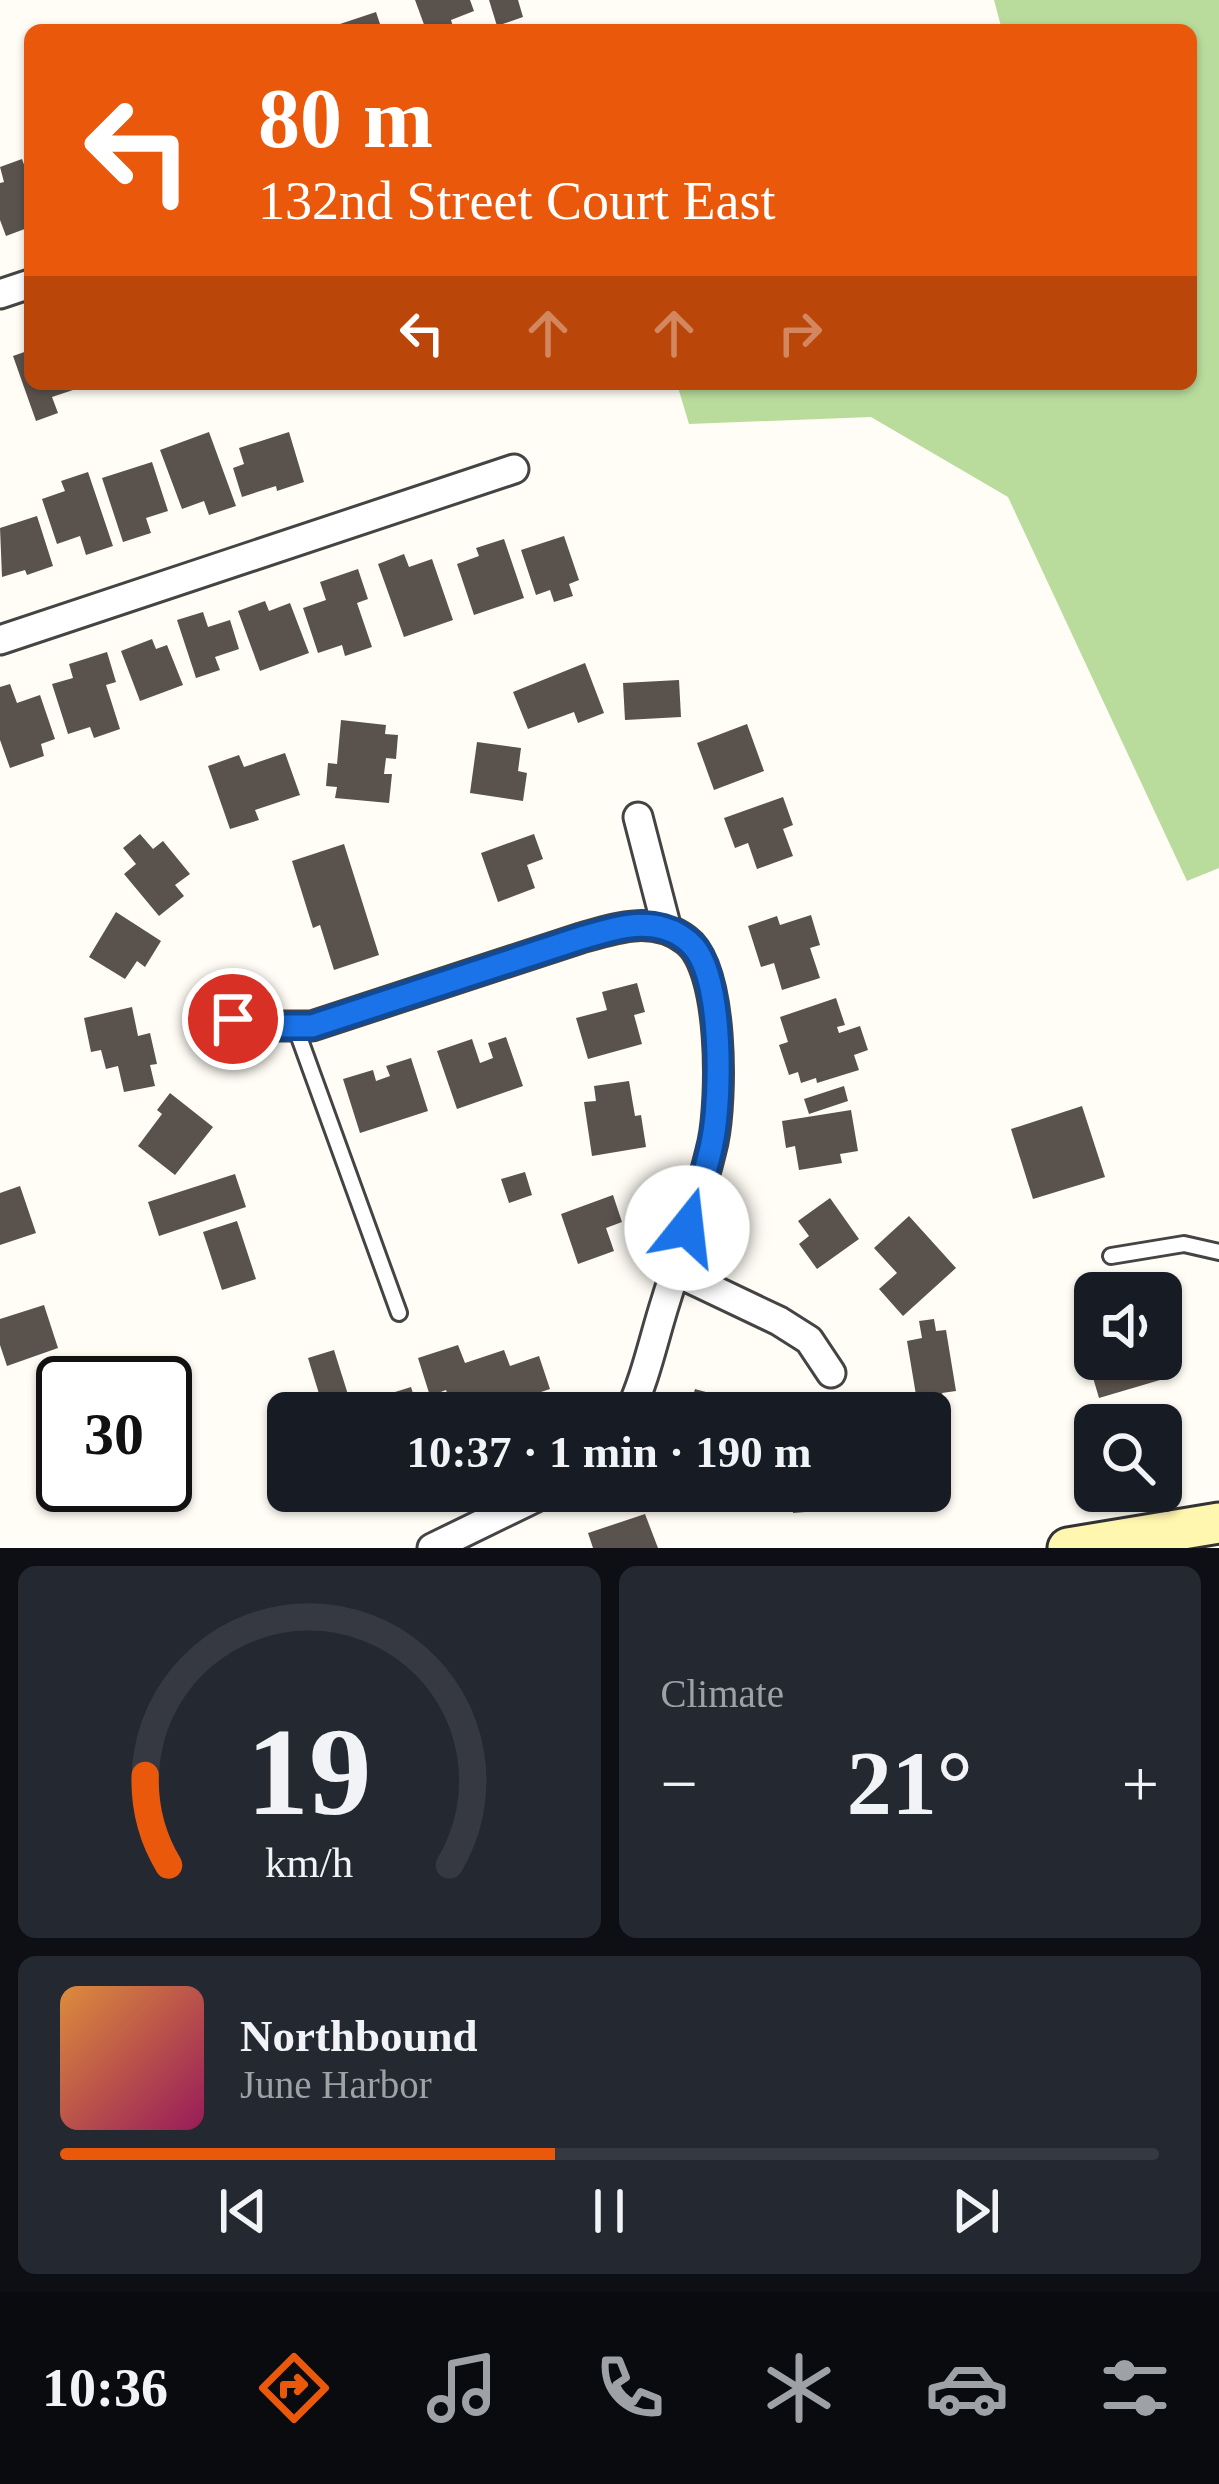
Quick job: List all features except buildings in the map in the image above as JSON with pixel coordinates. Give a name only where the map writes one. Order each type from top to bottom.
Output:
[{"type":"main road","points":[[1083,1546],[1209,1525]]},
{"type":"street","points":[[0,640],[514,469]]},
{"type":"street","points":[[638,817],[667,929]]},
{"type":"street","points":[[233,1019],[270,1026],[312,1026],[626,926],[667,929],[694,947],[713,1000],[719,1085],[713,1140],[636,1392]]},
{"type":"street","points":[[674,1271],[779,1321],[808,1340],[831,1373]]},
{"type":"street","points":[[432,1548],[506,1512]]},
{"type":"lane","points":[[296,1026],[399,1313]]},
{"type":"lane","points":[[1111,1256],[1184,1244],[1219,1252]]},
{"type":"green space","points":[[994,0],[1219,0],[1219,868],[1187,881],[1008,497],[871,417],[689,424],[679,390],[1197,390],[1197,24],[1000,24]]},
{"type":"route","points":[[233,1019],[270,1026],[312,1026],[581,938],[626,926],[667,929],[694,947],[701,958],[716,1028],[719,1085],[713,1140],[687,1228]]}]
